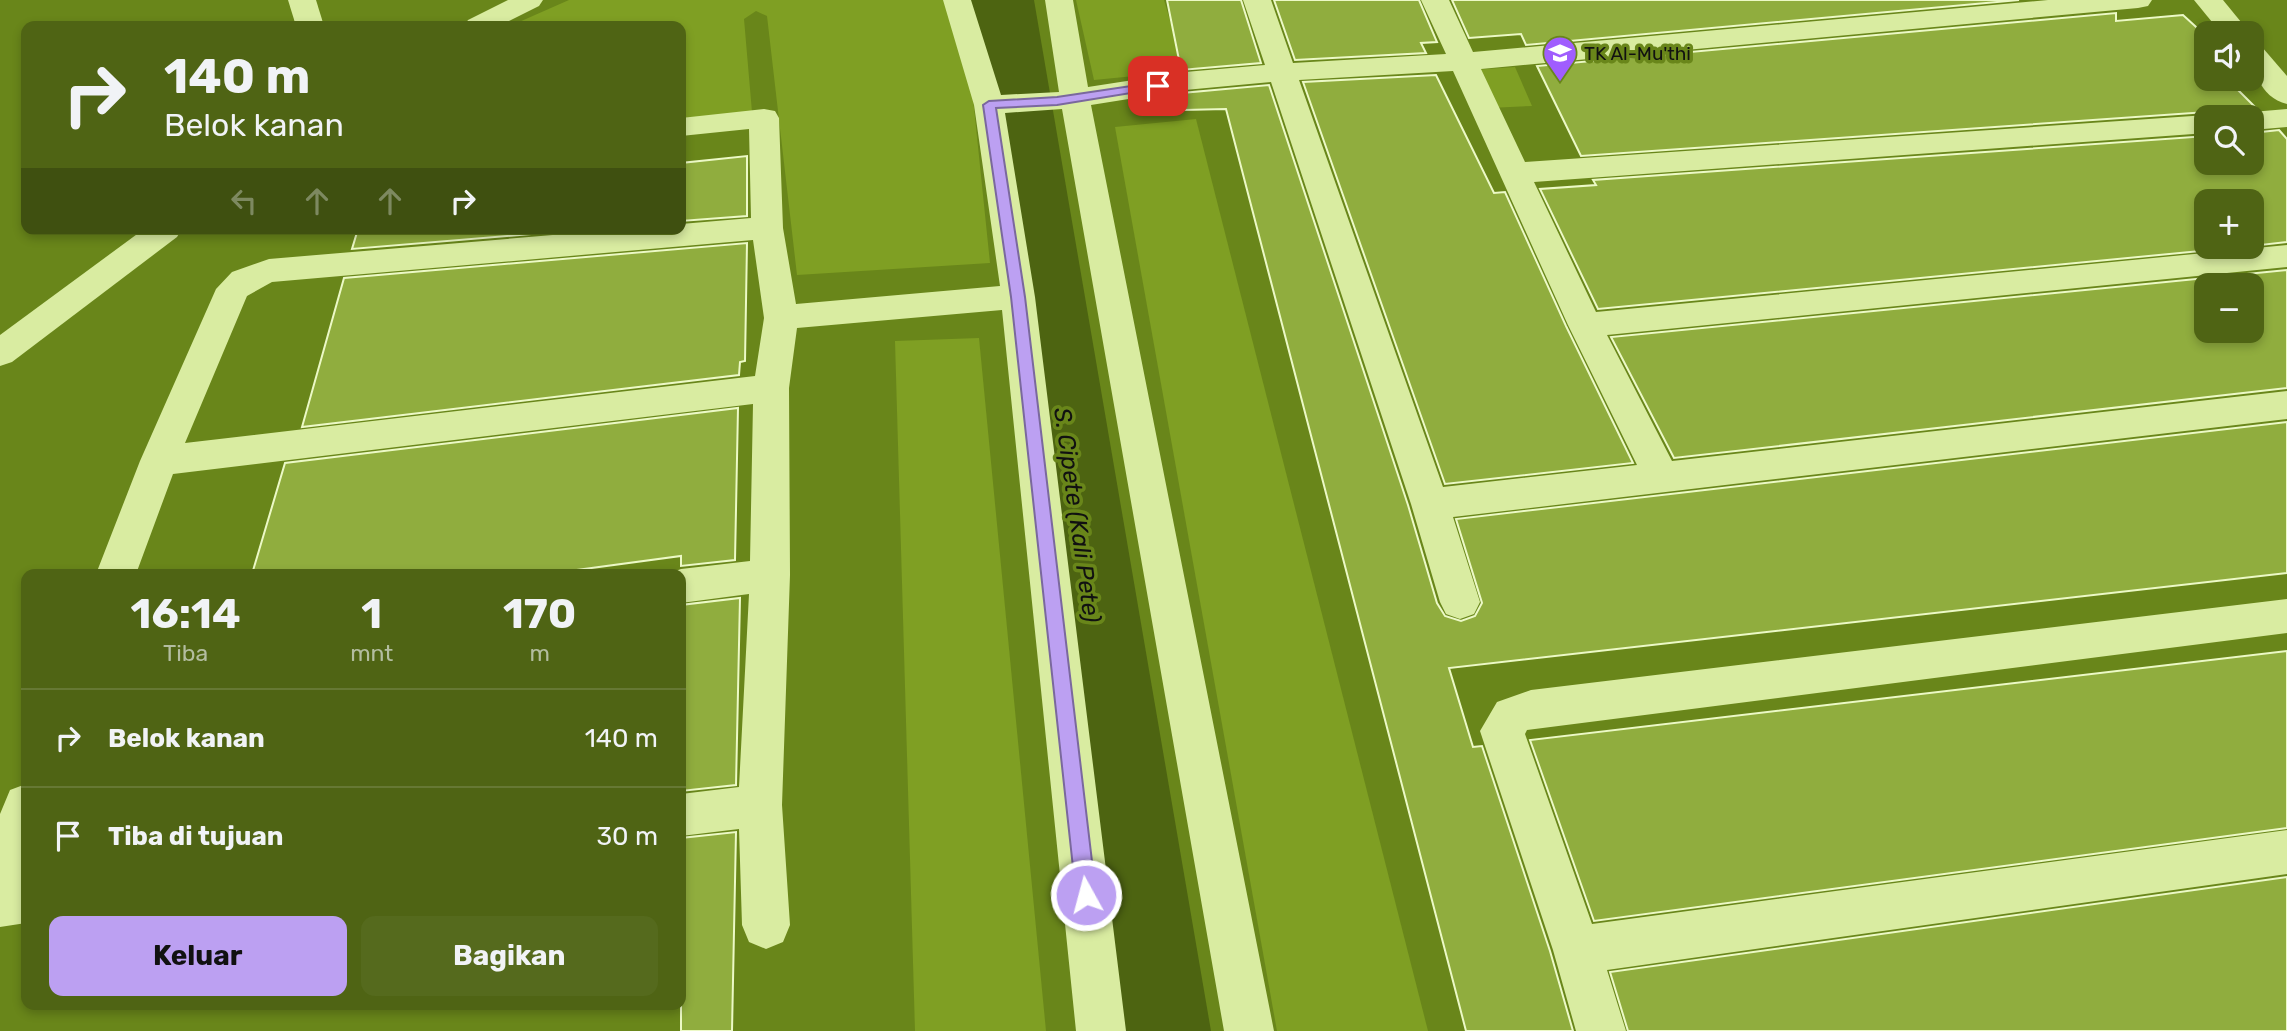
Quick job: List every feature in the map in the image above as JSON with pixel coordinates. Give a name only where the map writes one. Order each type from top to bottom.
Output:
[{"type":"street","points":[[302,0],[308,21]]},
{"type":"street","points":[[488,21],[529,0]]},
{"type":"street","points":[[957,0],[999,105],[1018,297],[1101,1031]]},
{"type":"street","points":[[1059,0],[1066,100],[1249,1031]]},
{"type":"street","points":[[1257,0],[1430,504],[1460,602]]},
{"type":"street","points":[[1435,0],[1461,62],[1584,325],[1661,476]]},
{"type":"street","points":[[999,105],[1066,100],[1185,81],[1280,72],[1461,62],[2138,0]]},
{"type":"street","points":[[2208,0],[2226,21]]},
{"type":"street","points":[[2264,67],[2287,95]]},
{"type":"street","points":[[686,126],[764,118],[767,228],[781,318],[771,388],[770,575],[760,805],[766,925]]},
{"type":"street","points":[[2264,120],[2287,118]]},
{"type":"street","points":[[1514,173],[2194,125]]},
{"type":"street","points":[[686,235],[767,228]]},
{"type":"street","points":[[0,354],[158,235]]},
{"type":"street","points":[[118,569],[159,461],[233,289],[244,280],[269,271],[686,235]]},
{"type":"street","points":[[1584,325],[2287,256]]},
{"type":"street","points":[[781,318],[857,309],[1018,297]]},
{"type":"street","points":[[159,461],[771,388]]},
{"type":"street","points":[[1430,504],[2287,405]]},
{"type":"street","points":[[686,585],[770,575]]},
{"type":"street","points":[[1601,1031],[1577,950],[1502,731],[1512,716],[1531,709],[2287,616]]},
{"type":"street","points":[[686,814],[760,805]]},
{"type":"street","points":[[0,872],[21,818]]},
{"type":"street","points":[[1577,950],[2287,852]]},
{"type":"street","points":[[0,904],[21,901]]},
{"type":"green space","points":[[569,0],[945,0],[970,69],[990,263],[797,275],[767,16],[756,11],[744,19],[752,112],[686,120],[686,21],[521,21]]},
{"type":"green space","points":[[1076,0],[1164,0],[1185,71],[1094,80]]},
{"type":"green space","points":[[1515,67],[1532,106],[1489,108],[1473,70]]},
{"type":"green space","points":[[1196,119],[1428,1031],[1277,1031],[1115,127]]},
{"type":"green space","points":[[979,338],[1046,1031],[915,1031],[895,341]]},
{"type":"building","points":[[1167,0],[1241,0],[1261,63],[1181,70]]},
{"type":"building","points":[[1274,0],[1419,0],[1437,42],[1421,43],[1426,53],[1295,60]]},
{"type":"building","points":[[1452,0],[2019,0],[1526,45],[1521,34],[1469,38]]},
{"type":"building","points":[[2116,13],[2116,21],[2183,15],[2194,25],[2194,91],[2239,91],[2253,105],[2194,105],[2194,113],[1581,156],[1537,66]]},
{"type":"building","points":[[1436,75],[1494,193],[1505,192],[1633,463],[1445,484],[1303,82]]},
{"type":"building","points":[[1269,85],[1408,505],[1437,603],[1445,616],[1461,621],[1475,616],[1482,603],[1456,519],[2287,422],[2287,573],[1449,668],[1473,747],[1482,746],[1550,951],[1573,1031],[1466,1031],[1226,109],[1183,110],[1182,93]]},
{"type":"building","points":[[2279,130],[2287,139],[2287,242],[2264,245],[2264,189],[2194,189],[2194,252],[1598,309],[1540,189],[1596,185],[1593,180],[2194,137],[2194,175],[2264,175],[2264,132]]},
{"type":"building","points":[[747,156],[747,216],[686,221],[686,162]]},
{"type":"building","points":[[356,235],[519,235],[352,249]]},
{"type":"building","points":[[747,243],[745,361],[740,362],[739,375],[302,427],[344,278]]},
{"type":"building","points":[[2287,270],[2287,388],[1674,458],[1611,337],[2194,279],[2194,343],[2264,343],[2264,273],[2257,273]]},
{"type":"building","points":[[738,408],[735,560],[681,566],[681,556],[584,569],[253,569],[285,463]]},
{"type":"building","points":[[740,598],[736,785],[686,790],[686,604]]},
{"type":"building","points":[[2287,651],[2287,828],[1594,921],[1530,740]]},
{"type":"building","points":[[736,832],[732,1031],[681,1031],[681,1010],[686,1010],[686,837]]},
{"type":"building","points":[[2287,877],[2287,1031],[1628,1031],[1610,972]]},
{"type":"waterway","name":"S. Cipete (Kali Pete)","points":[[1002,0],[1153,1031]]},
{"type":"place","name":"TK Al-Mu'thi","points":[[1560,83]]},
{"type":"route","points":[[1086,895],[1018,297],[989,105],[1057,101],[1158,86]]}]
